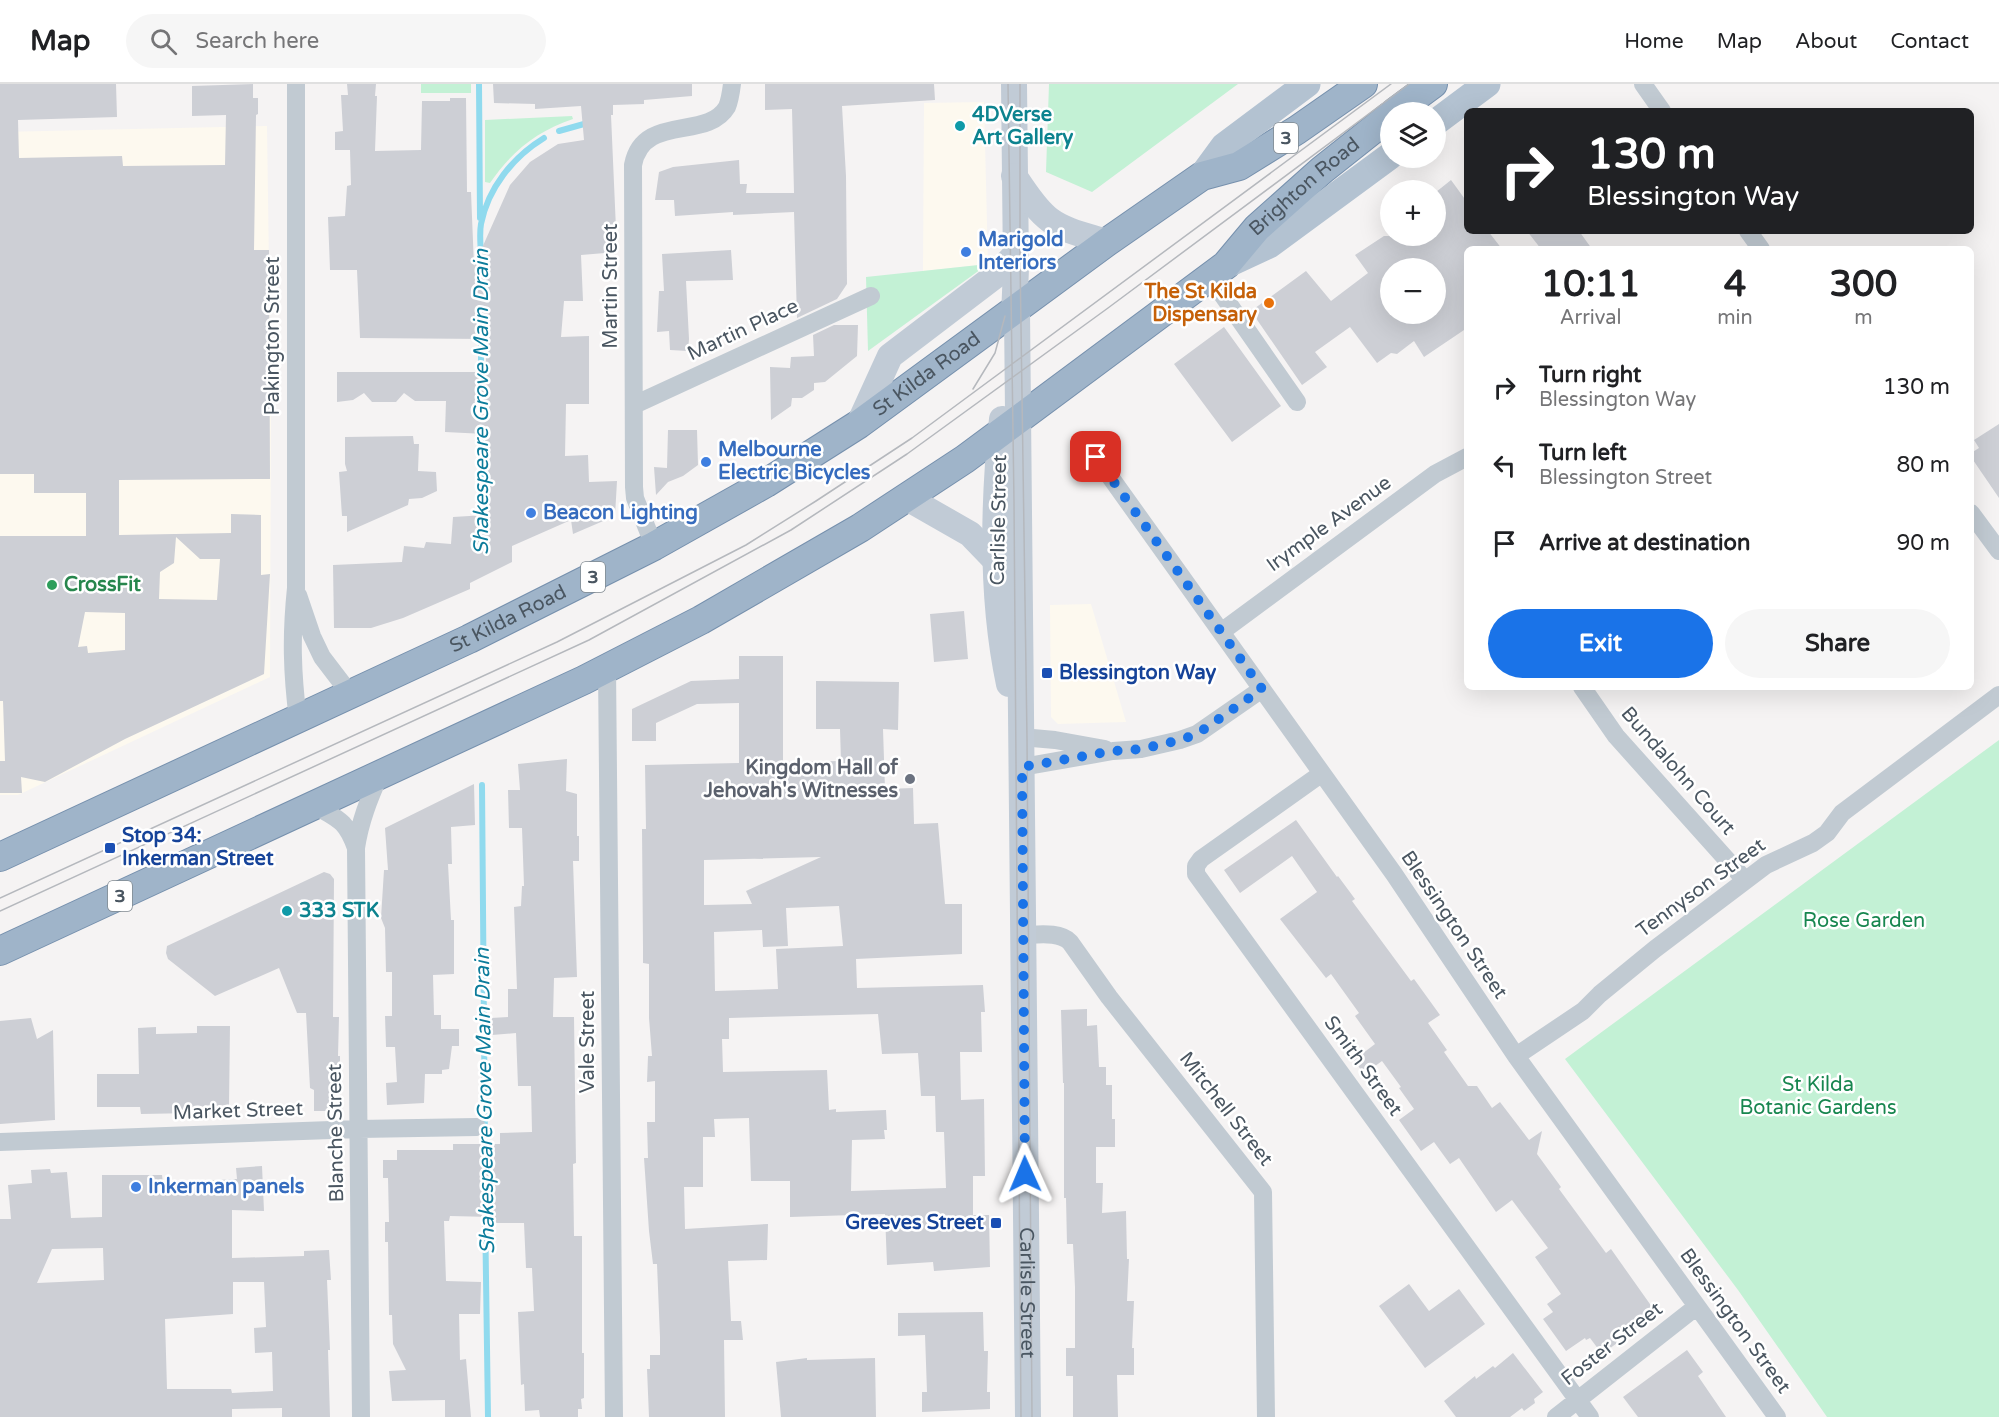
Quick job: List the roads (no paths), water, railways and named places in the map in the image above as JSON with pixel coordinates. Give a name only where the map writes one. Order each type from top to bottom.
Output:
[{"type":"highway","name":"3","points":[[1015,307],[1202,176],[1239,166],[1271,148],[1328,94],[1363,84]]},
{"type":"highway","points":[[1409,102],[1433,84]]},
{"type":"highway","name":"Brighton Road","points":[[1009,426],[1218,271],[1257,228],[1322,170],[1380,124]]},
{"type":"highway","name":"St Kilda Road","points":[[0,857],[351,695],[518,615],[654,546],[766,483],[859,424],[1015,307]]},
{"type":"highway","name":"3","points":[[0,951],[584,680],[700,620],[860,528],[1009,426]]},
{"type":"main road","name":"Carlisle Street","points":[[1014,84],[1015,307],[1009,426],[1022,767],[1028,1417]]},
{"type":"main road","points":[[1202,176],[1224,146],[1307,84]]},
{"type":"main road","points":[[1446,115],[1487,84]]},
{"type":"main road","points":[[1322,170],[1380,160]]},
{"type":"main road","name":"Brighton Road","points":[[1218,271],[1269,245],[1380,164]]},
{"type":"main road","points":[[1014,176],[1051,221],[1107,242]]},
{"type":"main road","points":[[859,424],[890,356],[995,276],[1015,255]]},
{"type":"main road","name":"Carlisle Street","points":[[1009,426],[996,479],[997,562],[1002,648],[1021,737]]},
{"type":"main road","points":[[907,498],[970,534],[997,562]]},
{"type":"street","name":"Pakington Street","points":[[296,84],[296,588],[292,625],[292,667],[298,720]]},
{"type":"street","name":"Martin Street","points":[[654,546],[635,498],[633,165],[635,154],[641,144],[660,134],[710,121],[720,116],[727,106],[732,84]]},
{"type":"street","points":[[1643,84],[1660,108]]},
{"type":"street","points":[[1218,271],[1297,402]]},
{"type":"street","name":"Martin Place","points":[[634,405],[871,296]]},
{"type":"street","name":"Blessington Street","points":[[1096,457],[1394,874],[1516,1056],[1777,1417]]},
{"type":"street","name":"Irymple Avenue","points":[[1221,632],[1435,474],[1464,459]]},
{"type":"street","points":[[1974,517],[1999,551]]},
{"type":"street","name":"Pakington Street","points":[[296,588],[312,636],[322,657],[351,695]]},
{"type":"street","name":"Vale Street","points":[[608,667],[614,1417]]},
{"type":"street","points":[[1022,767],[1113,751],[1142,749],[1197,734],[1262,689]]},
{"type":"street","name":"Bundalohn Court","points":[[1584,690],[1616,736],[1745,880]]},
{"type":"street","name":"Tennyson Street","points":[[1516,1056],[1583,1011],[1600,993],[1745,880],[1777,858],[1813,843],[1827,833],[1842,813],[1999,695]]},
{"type":"street","points":[[1021,737],[1055,740],[1113,751]]},
{"type":"street","name":"Blanche Street","points":[[361,1417],[356,848],[360,822],[380,774]]},
{"type":"street","name":"Smith Street","points":[[1321,774],[1201,859],[1196,866],[1196,874],[1590,1417]]},
{"type":"street","name":"Blanche Street","points":[[314,804],[343,822],[356,848]]},
{"type":"street","name":"Mitchell Street","points":[[1022,935],[1059,935],[1070,942],[1109,997],[1263,1192],[1266,1417]]},
{"type":"street","name":"Market Street","points":[[0,1142],[477,1127]]},
{"type":"street","name":"Foster Street","points":[[1556,1417],[1696,1307]]},
{"type":"waterway","name":"Shakespeare Grove Main Drain","points":[[479,84],[480,218]]},
{"type":"waterway","points":[[559,131],[591,122]]},
{"type":"waterway","name":"Shakespeare Grove Main Drain","points":[[481,258],[481,224],[489,198],[512,164],[544,138]]},
{"type":"waterway","name":"Shakespeare Grove Main Drain","points":[[481,331],[481,378]]},
{"type":"waterway","name":"Shakespeare Grove Main Drain","points":[[481,427],[481,522]]},
{"type":"waterway","name":"Shakespeare Grove Main Drain","points":[[482,785],[485,1150]]},
{"type":"waterway","name":"Shakespeare Grove Main Drain","points":[[485,1208],[488,1417]]},
{"type":"tram line","points":[[1008,84],[1014,502],[1021,1417]]},
{"type":"tram line","points":[[1020,84],[1020,267]]},
{"type":"tram line","points":[[0,898],[557,642],[746,545],[912,438],[1391,84]]},
{"type":"tram line","points":[[0,911],[589,640],[791,530],[907,454],[1409,84]]},
{"type":"tram line","points":[[1020,258],[1027,738],[1032,1417]]},
{"type":"tram line","points":[[973,389],[995,353],[1005,316]]},
{"type":"place","name":"4DVerse Art Gallery","points":[[960,126]]},
{"type":"place","name":"Marigold Interiors","points":[[966,252]]},
{"type":"place","name":"The St Kilda Dispensary","points":[[1269,303]]},
{"type":"place","name":"Melbourne Electric Bicycles","points":[[706,462]]},
{"type":"place","name":"Beacon Lighting","points":[[531,513]]},
{"type":"place","name":"CrossFit","points":[[52,585]]},
{"type":"place","name":"Blessington Way","points":[[1047,673]]},
{"type":"place","name":"Kingdom Hall of Jehovah's Witnesses","points":[[910,779]]},
{"type":"place","name":"Stop 34: Inkerman Street","points":[[110,848]]},
{"type":"place","name":"333 STK","points":[[287,911]]},
{"type":"place","name":"Inkerman panels","points":[[136,1187]]},
{"type":"place","name":"Greeves Street","points":[[996,1223]]},
{"type":"park label","name":"Rose Garden","points":[[1864,921]]},
{"type":"park label","name":"St Kilda Botanic Gardens","points":[[1818,1096]]}]
